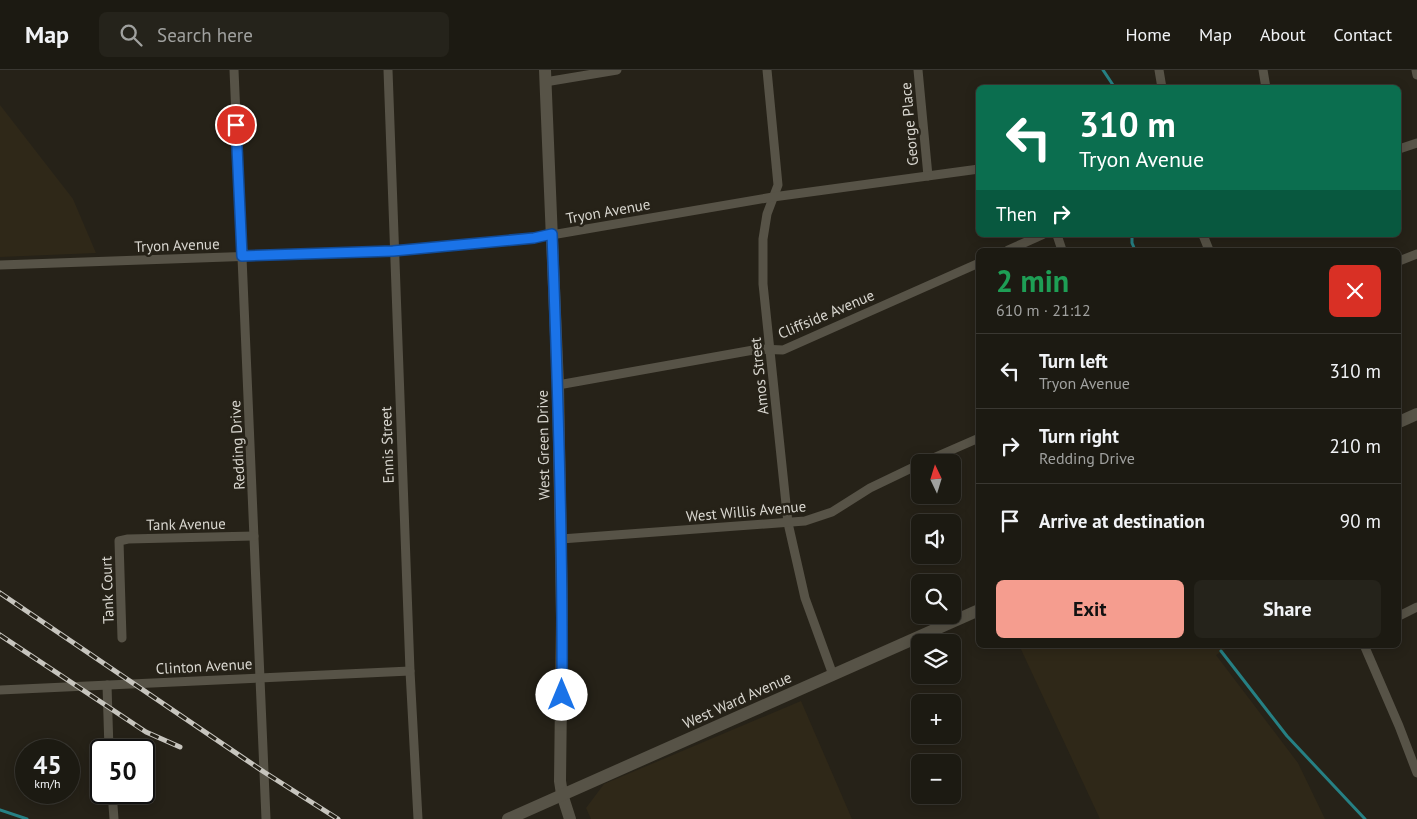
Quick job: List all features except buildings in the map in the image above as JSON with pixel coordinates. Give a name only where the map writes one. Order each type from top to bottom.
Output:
[{"type":"main road","name":"West Green Drive","points":[[545,76],[558,385],[562,617],[560,781],[570,819]]},
{"type":"main road","points":[[1401,421],[1417,414]]},
{"type":"main road","name":"West Ward Avenue","points":[[508,819],[976,611]]},
{"type":"street","name":"Redding Drive","points":[[234,70],[266,819]]},
{"type":"street","name":"Ennis Street","points":[[388,70],[393,251],[418,819]]},
{"type":"street","points":[[545,76],[617,70]]},
{"type":"street","name":"Amos Street","points":[[767,70],[778,185],[767,214],[763,239],[763,284],[788,523],[805,598],[834,675]]},
{"type":"street","name":"George Place","points":[[918,70],[928,176]]},
{"type":"street","points":[[1159,70],[1162,85]]},
{"type":"street","points":[[1263,70],[1266,85]]},
{"type":"street","points":[[1416,70],[1417,75]]},
{"type":"street","points":[[1401,148],[1417,143]]},
{"type":"street","name":"Tryon Avenue","points":[[0,265],[393,251],[534,238],[773,197],[976,169]]},
{"type":"street","points":[[1013,248],[1037,237]]},
{"type":"street","points":[[1401,260],[1417,254]]},
{"type":"street","name":"Cliffside Avenue","points":[[558,385],[760,350],[783,350],[976,264]]},
{"type":"street","points":[[942,454],[976,439]]},
{"type":"street","name":"West Willis Avenue","points":[[561,539],[788,523],[813,519],[832,512],[870,488],[911,468]]},
{"type":"street","name":"Tank Avenue","points":[[119,541],[128,539],[254,536]]},
{"type":"street","name":"Tank Court","points":[[119,541],[122,638]]},
{"type":"street","points":[[1401,615],[1417,607]]},
{"type":"street","points":[[1365,648],[1417,773]]},
{"type":"street","name":"Clinton Avenue","points":[[0,690],[410,671]]},
{"type":"street","points":[[107,685],[109,739]]},
{"type":"street","points":[[113,804],[114,819]]},
{"type":"shaded area","points":[[0,105],[73,199],[96,253],[0,257]]},
{"type":"shaded area","points":[[1020,648],[1227,648],[1216,655],[1298,763],[1325,819],[1100,819]]},
{"type":"shaded area","points":[[801,701],[852,819],[591,819],[586,808],[604,784]]},
{"type":"waterway","points":[[1103,70],[1113,85]]},
{"type":"waterway","points":[[1132,237],[1134,248]]},
{"type":"waterway","points":[[1221,651],[1287,736],[1365,819]]},
{"type":"waterway","points":[[0,810],[27,819]]},
{"type":"railway","points":[[0,593],[264,772],[338,819]]},
{"type":"railway","points":[[0,635],[146,732],[180,747]]},
{"type":"route","points":[[236,125],[242,256],[393,251],[534,238],[552,234],[558,385],[562,695]]}]
